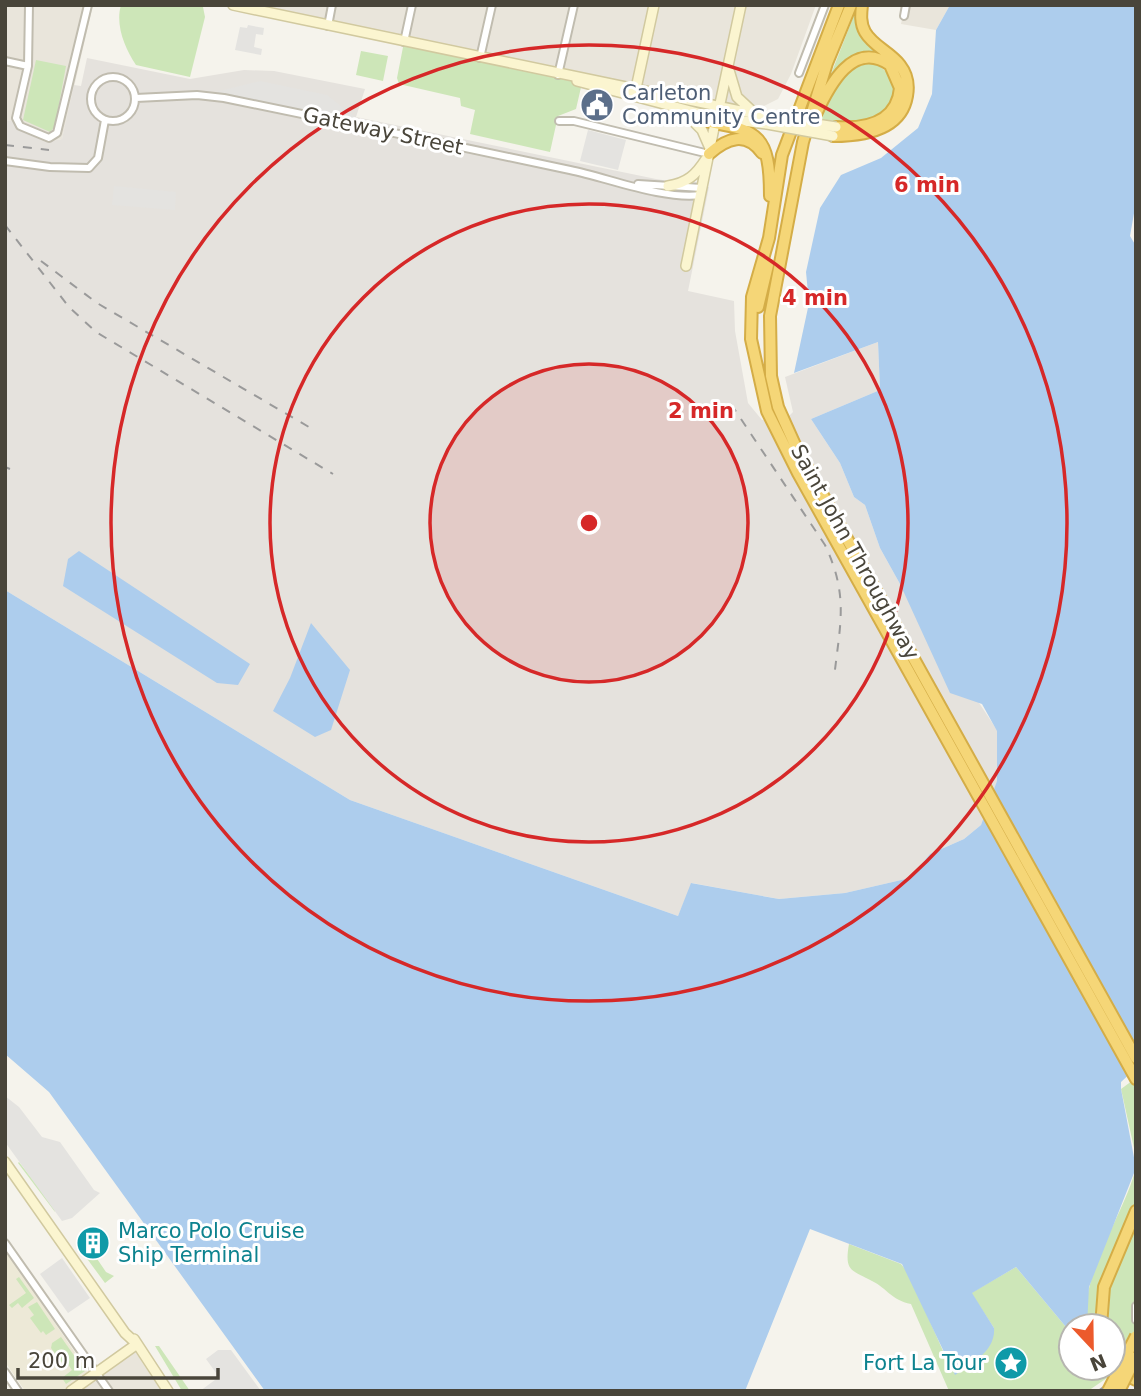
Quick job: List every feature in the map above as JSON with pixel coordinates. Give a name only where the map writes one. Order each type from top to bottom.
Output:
[{"type":"highway","name":"Saint John Throughway","points":[[839,5],[782,155],[769,238],[756,278],[751,318],[756,368],[787,453],[1136,1079]]},
{"type":"highway","name":"Saint John Throughway","points":[[851,5],[827,63],[803,142],[770,316],[773,409],[1136,1058]]},
{"type":"highway","points":[[835,132],[855,136],[877,131],[896,118],[906,101],[905,73],[900,64],[865,32],[860,17],[862,5]]},
{"type":"highway","points":[[803,142],[824,97],[845,66],[862,58],[872,57],[890,65],[900,88],[891,112],[869,125],[835,132]]},
{"type":"highway","name":"Saint John Throughway","points":[[756,368],[758,304],[775,239],[787,158],[803,95]]},
{"type":"highway","points":[[692,118],[716,121],[757,136],[767,153],[769,211],[756,278]]},
{"type":"highway","points":[[710,151],[727,141],[741,138],[754,144],[768,165]]},
{"type":"highway","points":[[1102,1312],[1104,1287],[1136,1211]]},
{"type":"highway","points":[[1108,1391],[1136,1336]]},
{"type":"highway","points":[[1119,1391],[1136,1357]]},
{"type":"street","points":[[29,5],[28,66],[17,121],[20,126],[46,138],[54,136],[88,5]]},
{"type":"street","points":[[233,5],[253,7],[635,93],[757,114]]},
{"type":"street","points":[[328,26],[332,5]]},
{"type":"street","points":[[404,42],[412,5]]},
{"type":"street","points":[[480,58],[492,5]]},
{"type":"street","points":[[562,76],[574,5]]},
{"type":"street","points":[[635,93],[654,5]]},
{"type":"street","points":[[687,266],[741,5]]},
{"type":"street","points":[[799,73],[825,5]]},
{"type":"street","points":[[904,16],[906,5]]},
{"type":"street","points":[[5,61],[28,66]]},
{"type":"street","points":[[729,67],[737,97],[768,120]]},
{"type":"street","points":[[118,77],[125,80],[136,98],[131,112],[120,121],[105,120],[91,104],[93,89],[104,79],[118,77]]},
{"type":"street","points":[[635,93],[646,102],[692,118],[702,130],[710,151]]},
{"type":"street","name":"Gateway Street","points":[[136,98],[197,95],[224,98],[680,196],[701,191]]},
{"type":"street","points":[[646,102],[716,121],[768,120],[835,132]]},
{"type":"street","points":[[5,161],[50,167],[89,168],[98,158],[105,120]]},
{"type":"street","points":[[559,121],[574,121],[710,151]]},
{"type":"street","points":[[668,186],[678,185],[694,176],[710,151]]},
{"type":"street","name":"Gateway Street","points":[[629,183],[701,191]]},
{"type":"street","points":[[5,1161],[108,1304],[130,1330],[136,1344],[168,1391]]},
{"type":"street","points":[[5,1243],[109,1391]]},
{"type":"street","points":[[1136,1306],[1136,1320]]},
{"type":"street","points":[[71,1391],[136,1344]]},
{"type":"street","points":[[5,1372],[18,1391]]},
{"type":"shaded area","points":[[5,5],[93,5],[62,139],[46,142],[15,129],[12,121],[5,120]]},
{"type":"shaded area","points":[[233,5],[816,5],[791,74],[778,99],[756,110],[717,118]]},
{"type":"shaded area","points":[[905,5],[950,5],[936,30],[901,24]]},
{"type":"shaded area","points":[[248,25],[264,28],[263,35],[256,34],[254,47],[262,49],[261,55],[235,50],[240,27],[247,28]]},
{"type":"shaded area","points":[[87,58],[190,79],[244,70],[274,71],[365,89],[356,117],[656,179],[709,187],[688,291],[734,301],[735,331],[748,403],[762,420],[788,417],[793,412],[785,377],[878,342],[880,390],[811,419],[840,463],[854,497],[865,505],[880,548],[900,584],[997,730],[997,782],[981,825],[964,839],[930,854],[910,878],[845,893],[779,899],[692,883],[678,916],[350,800],[5,590],[5,120],[12,121],[16,129],[46,142],[62,139],[74,85],[81,86]]},
{"type":"shaded area","points":[[260,81],[327,95],[367,127],[204,95]]},
{"type":"shaded area","points":[[588,130],[626,140],[618,170],[580,161]]},
{"type":"shaded area","points":[[114,186],[176,192],[175,210],[112,205]]},
{"type":"shaded area","points":[[5,1096],[19,1107],[42,1137],[60,1142],[94,1190],[100,1193],[72,1218],[62,1221],[5,1142]]},
{"type":"shaded area","points":[[5,1249],[88,1372],[62,1391],[25,1391],[5,1362]]},
{"type":"shaded area","points":[[62,1258],[90,1298],[68,1313],[40,1274]]},
{"type":"shaded area","points":[[129,1342],[161,1391],[62,1391]]},
{"type":"shaded area","points":[[218,1350],[231,1350],[261,1391],[200,1391],[219,1377],[206,1359]]},
{"type":"green space","points":[[121,5],[203,7],[205,17],[190,77],[136,65],[122,36],[119,21]]},
{"type":"green space","points":[[858,5],[858,28],[881,54],[842,64],[831,74]]},
{"type":"green space","points":[[404,42],[566,77],[582,83],[576,109],[558,116],[550,152],[470,134],[475,110],[461,106],[460,98],[399,84],[397,78]]},
{"type":"green space","points":[[361,51],[388,56],[383,81],[356,75]]},
{"type":"green space","points":[[36,60],[66,66],[55,126],[50,132],[23,120]]},
{"type":"green space","points":[[866,62],[885,71],[894,87],[894,97],[885,113],[861,122],[820,119],[842,78]]},
{"type":"green space","points":[[1136,1078],[1136,1157],[1121,1089]]},
{"type":"green space","points":[[18,1163],[54,1207],[55,1212]]},
{"type":"green space","points":[[1136,1168],[1136,1358],[1127,1364],[1127,1312],[1086,1312],[1086,1307],[1095,1267]]},
{"type":"green space","points":[[849,1244],[901,1264],[909,1274],[947,1360],[994,1328],[971,1293],[1016,1267],[1057,1316],[1057,1382],[1101,1382],[1088,1391],[949,1391],[911,1304],[894,1297],[851,1269],[848,1253]]},
{"type":"green space","points":[[89,1247],[106,1272],[114,1276],[105,1283],[85,1256]]},
{"type":"green space","points":[[19,1277],[34,1298],[22,1308],[18,1303],[12,1308],[9,1305],[26,1293],[16,1279]]},
{"type":"green space","points":[[37,1302],[55,1329],[46,1335],[43,1331],[41,1333],[30,1318],[34,1315],[28,1307]]},
{"type":"green space","points":[[61,1337],[85,1371],[66,1384],[62,1378],[72,1370],[65,1360],[61,1362],[51,1348],[52,1343]]},
{"type":"green space","points":[[155,1346],[159,1346],[190,1391],[182,1391]]},
{"type":"water","points":[[950,5],[1136,5],[1136,202],[1130,236],[1136,246],[1136,1068],[1121,1082],[1121,1089],[1136,1168],[1089,1287],[1088,1312],[1057,1312],[1057,1316],[1016,1267],[972,1293],[994,1328],[994,1336],[981,1356],[955,1375],[902,1264],[810,1229],[745,1391],[265,1391],[49,1092],[5,1054],[5,590],[350,800],[678,916],[691,883],[779,899],[845,893],[910,878],[930,854],[964,839],[981,825],[997,781],[997,731],[982,704],[950,693],[900,584],[880,548],[865,505],[854,497],[840,463],[811,419],[880,390],[878,342],[794,373],[809,303],[806,272],[820,208],[841,175],[881,158],[918,128],[932,94],[936,30]]},
{"type":"water","points":[[79,551],[250,664],[238,685],[217,683],[63,586],[68,559]]},
{"type":"water","points":[[311,623],[350,670],[331,730],[315,737],[273,711],[290,678]]},
{"type":"railway","points":[[5,145],[49,150]]},
{"type":"railway","points":[[5,225],[69,307],[96,332],[333,474]]},
{"type":"railway","points":[[41,261],[97,303],[314,430]]},
{"type":"railway","points":[[731,404],[825,545],[833,563],[841,610],[834,678]]},
{"type":"railway","points":[[5,467],[10,469]]},
{"type":"railway","points":[[1098,1391],[1136,1365]]},
{"type":"place","name":"Carleton Community Centre","points":[[597,105]]},
{"type":"place","name":"Marco Polo Cruise Ship Terminal","points":[[93,1243]]},
{"type":"place","name":"Fort La Tour","points":[[1011,1363]]}]
